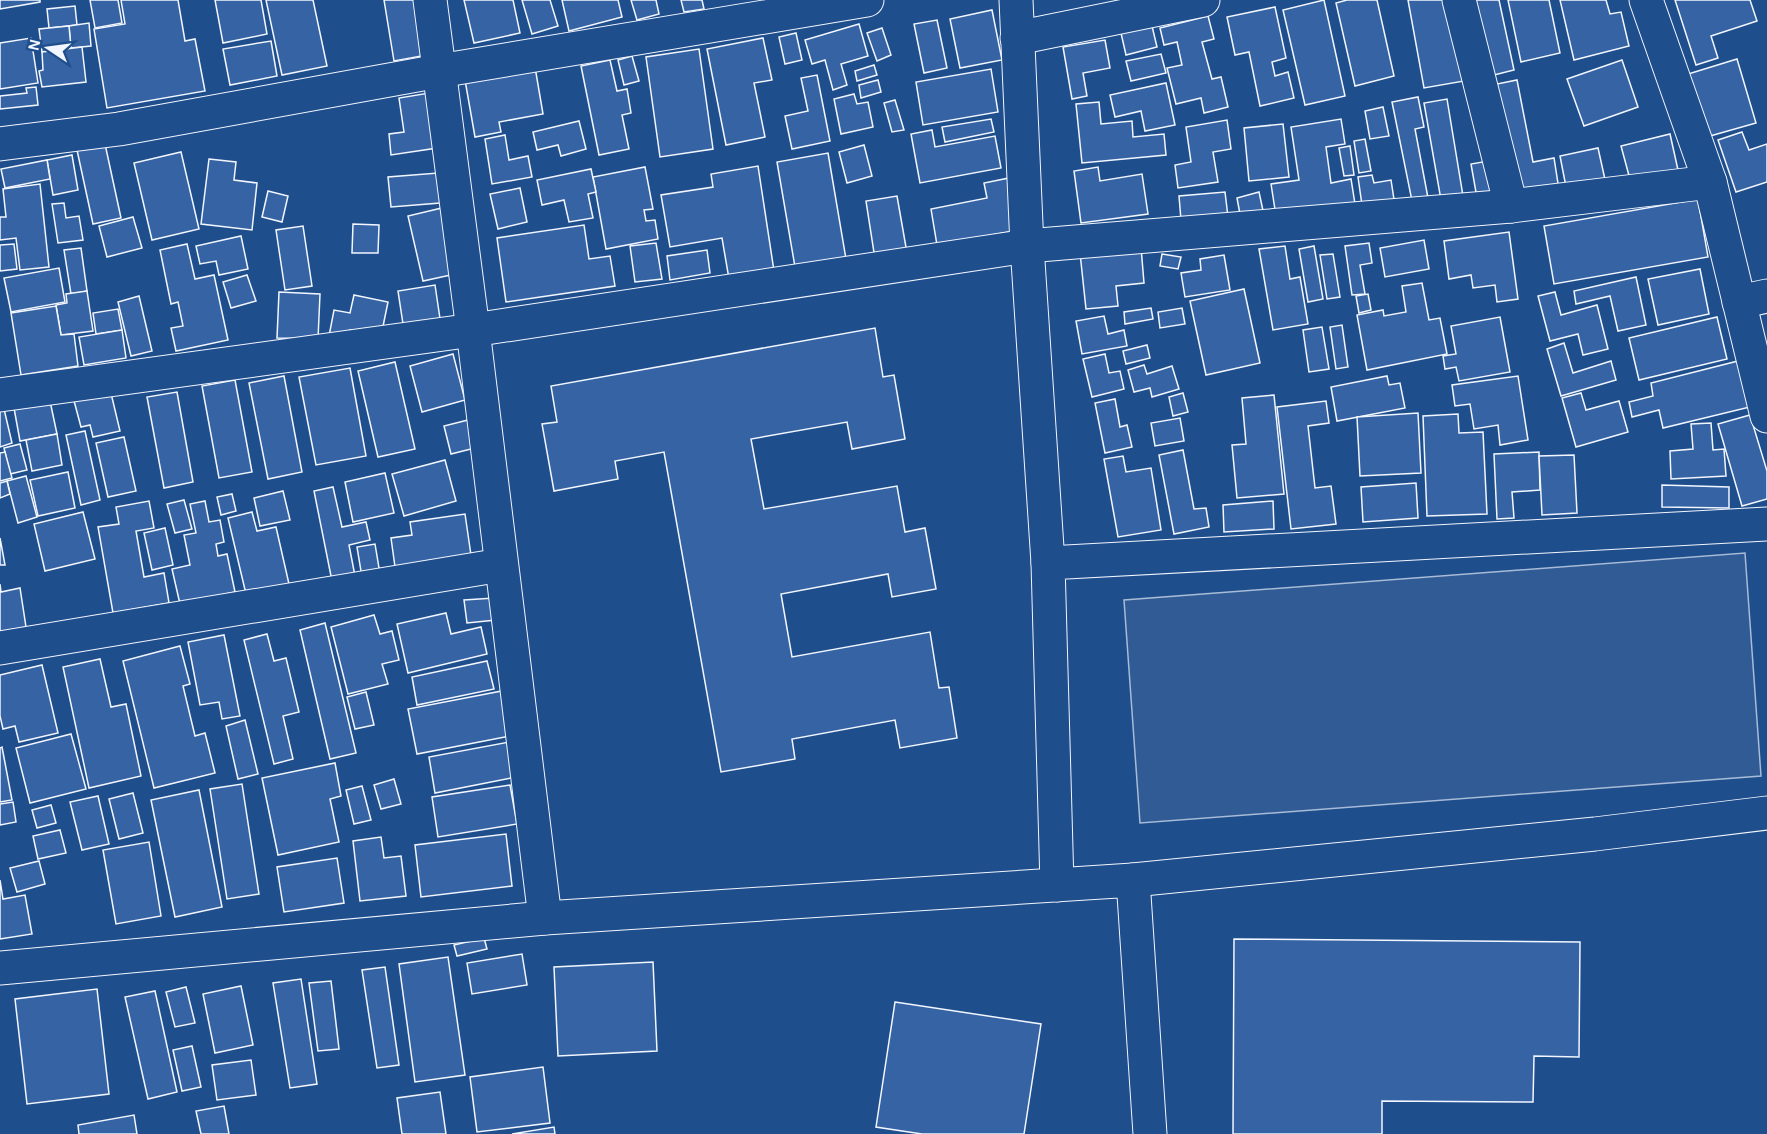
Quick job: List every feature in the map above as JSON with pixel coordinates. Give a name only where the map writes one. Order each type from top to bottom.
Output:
[{"type":"street","points":[[430,0],[545,918]]},
{"type":"street","points":[[0,144],[119,129],[439,71],[867,0]]},
{"type":"street","points":[[1016,0],[1027,246],[1048,563],[1057,885]]},
{"type":"street","points":[[1017,38],[1203,0]]},
{"type":"street","points":[[1459,0],[1511,206]]},
{"type":"street","points":[[1646,0],[1753,299],[1767,416]]},
{"type":"street","points":[[0,394],[473,330],[1027,246],[1511,206],[1710,182]]},
{"type":"street","points":[[1048,563],[1767,524]]},
{"type":"street","points":[[0,648],[501,565]]},
{"type":"street","points":[[0,968],[545,918],[1133,880],[1595,834],[1767,813]]},
{"type":"street","points":[[1133,880],[1150,1134]]},
{"type":"shaded area","points":[[1745,553],[1761,776],[1140,823],[1124,600]]},
{"type":"building","points":[[0,0],[40,0],[40,2],[0,9]]},
{"type":"building","points":[[90,0],[118,0],[122,23],[95,28]]},
{"type":"building","points":[[121,0],[178,0],[185,41],[195,39],[205,91],[107,108],[94,29],[125,24]]},
{"type":"building","points":[[215,0],[261,0],[267,34],[223,43]]},
{"type":"building","points":[[266,0],[313,0],[327,66],[282,75]]},
{"type":"building","points":[[384,0],[418,0],[427,55],[394,61]]},
{"type":"building","points":[[464,0],[513,0],[520,33],[474,43]]},
{"type":"building","points":[[522,0],[550,0],[558,26],[532,34]]},
{"type":"building","points":[[562,0],[618,0],[622,17],[569,31]]},
{"type":"building","points":[[631,0],[656,0],[659,14],[637,20]]},
{"type":"building","points":[[681,0],[702,0],[704,9],[684,12]]},
{"type":"building","points":[[1324,0],[1345,96],[1305,105],[1283,10]]},
{"type":"building","points":[[1347,0],[1377,0],[1394,76],[1355,86],[1336,3]]},
{"type":"building","points":[[1408,0],[1456,0],[1470,80],[1424,88]]},
{"type":"building","points":[[1462,0],[1499,0],[1514,70],[1478,79]]},
{"type":"building","points":[[1508,0],[1549,0],[1560,53],[1521,62]]},
{"type":"building","points":[[1560,0],[1606,0],[1610,14],[1621,12],[1629,46],[1574,60]]},
{"type":"building","points":[[1675,0],[1750,0],[1757,21],[1711,36],[1718,58],[1696,65]]},
{"type":"building","points":[[75,6],[77,25],[49,28],[47,9]]},
{"type":"building","points":[[1275,7],[1286,58],[1272,62],[1275,76],[1288,72],[1294,98],[1260,106],[1249,52],[1235,55],[1227,17]]},
{"type":"building","points":[[992,10],[1002,60],[960,68],[950,19]]},
{"type":"building","points":[[1208,16],[1214,39],[1202,42],[1212,79],[1221,77],[1228,107],[1204,113],[1201,98],[1176,104],[1167,68],[1182,65],[1177,42],[1164,45],[1160,28]]},
{"type":"building","points":[[937,20],[947,68],[924,73],[914,24]]},
{"type":"building","points":[[89,23],[91,46],[71,48],[69,26]]},
{"type":"building","points":[[859,24],[868,56],[841,64],[847,85],[833,90],[825,60],[812,64],[805,40]]},
{"type":"building","points":[[69,26],[71,48],[42,52],[39,29]]},
{"type":"building","points":[[1152,26],[1157,47],[1126,55],[1121,33]]},
{"type":"building","points":[[882,28],[891,55],[877,61],[867,33]]},
{"type":"building","points":[[796,33],[802,60],[785,64],[779,37]]},
{"type":"building","points":[[31,38],[38,83],[0,89],[0,43]]},
{"type":"building","points":[[763,38],[772,80],[754,83],[765,137],[726,145],[707,49]]},
{"type":"building","points":[[1105,40],[1110,68],[1083,73],[1087,96],[1072,99],[1063,47]]},
{"type":"building","points":[[271,41],[277,76],[230,85],[223,49]]},
{"type":"building","points":[[82,47],[86,82],[42,87],[39,71],[43,70],[42,52]]},
{"type":"building","points":[[699,49],[713,149],[660,157],[646,57]]},
{"type":"building","points":[[1161,54],[1166,73],[1131,81],[1126,61]]},
{"type":"building","points":[[632,56],[639,81],[624,85],[618,60]]},
{"type":"building","points":[[1737,59],[1756,123],[1703,138],[1685,75]]},
{"type":"building","points":[[610,60],[617,91],[627,89],[631,113],[622,115],[629,149],[599,155],[581,66]]},
{"type":"building","points":[[1622,60],[1638,107],[1584,126],[1567,79]]},
{"type":"building","points":[[874,65],[877,75],[857,81],[855,71]]},
{"type":"building","points":[[535,67],[543,114],[499,122],[501,132],[475,137],[465,80]]},
{"type":"building","points":[[991,69],[998,112],[923,125],[916,82]]},
{"type":"building","points":[[817,75],[830,141],[792,149],[785,116],[808,111],[801,78]]},
{"type":"building","points":[[878,80],[881,92],[861,98],[859,85]]},
{"type":"building","points":[[1517,80],[1533,162],[1554,158],[1559,190],[1513,199],[1492,85]]},
{"type":"building","points":[[1166,83],[1175,125],[1145,131],[1141,111],[1115,117],[1110,95]]},
{"type":"building","points":[[36,87],[38,105],[0,109],[0,96],[27,93],[26,88]]},
{"type":"building","points":[[429,93],[437,148],[391,155],[389,134],[404,132],[399,98]]},
{"type":"building","points":[[854,94],[857,104],[868,102],[873,127],[841,134],[834,99]]},
{"type":"building","points":[[1418,97],[1424,127],[1415,129],[1428,198],[1412,201],[1392,102]]},
{"type":"building","points":[[1447,99],[1463,196],[1441,200],[1424,103]]},
{"type":"building","points":[[895,100],[904,130],[892,132],[884,103]]},
{"type":"building","points":[[1099,102],[1101,124],[1132,121],[1133,137],[1164,134],[1166,155],[1082,163],[1076,104]]},
{"type":"building","points":[[1383,107],[1389,136],[1370,139],[1365,111]]},
{"type":"building","points":[[991,119],[994,132],[945,142],[942,127]]},
{"type":"building","points":[[1341,119],[1345,144],[1326,147],[1331,183],[1351,179],[1355,204],[1276,216],[1271,184],[1299,180],[1291,127]]},
{"type":"building","points":[[1227,120],[1231,149],[1213,152],[1218,182],[1178,188],[1175,165],[1191,162],[1186,127]]},
{"type":"building","points":[[579,121],[586,149],[561,156],[558,145],[537,150],[533,132]]},
{"type":"building","points":[[1283,124],[1289,177],[1249,181],[1244,128]]},
{"type":"building","points":[[932,130],[935,147],[995,136],[1001,168],[920,183],[911,134]]},
{"type":"building","points":[[1742,132],[1749,150],[1767,144],[1767,182],[1736,192],[1718,140]]},
{"type":"building","points":[[1670,134],[1678,170],[1631,183],[1621,146]]},
{"type":"building","points":[[505,135],[509,160],[528,156],[532,177],[492,184],[485,139]]},
{"type":"building","points":[[1365,139],[1371,171],[1359,173],[1354,141]]},
{"type":"building","points":[[105,144],[121,218],[93,224],[77,150]]},
{"type":"building","points":[[864,145],[872,176],[847,183],[839,152]]},
{"type":"building","points":[[1350,146],[1354,175],[1344,176],[1339,148]]},
{"type":"building","points":[[1598,148],[1606,184],[1567,192],[1560,156]]},
{"type":"building","points":[[181,152],[199,229],[152,240],[134,163]]},
{"type":"building","points":[[828,153],[846,259],[795,267],[777,162]]},
{"type":"building","points":[[72,155],[78,190],[53,195],[47,160]]},
{"type":"building","points":[[209,159],[236,162],[234,180],[257,183],[252,230],[201,224]]},
{"type":"building","points":[[1499,159],[1505,193],[1477,198],[1471,164]]},
{"type":"building","points":[[47,160],[50,179],[5,188],[1,169]]},
{"type":"building","points":[[758,166],[774,271],[729,279],[722,238],[670,247],[661,195],[713,187],[711,174]]},
{"type":"building","points":[[645,167],[653,209],[644,210],[646,221],[655,220],[658,239],[606,249],[593,177]]},
{"type":"building","points":[[1098,167],[1100,181],[1142,174],[1148,214],[1081,223],[1074,171]]},
{"type":"building","points":[[591,169],[596,192],[588,194],[593,218],[569,222],[564,200],[542,205],[537,180]]},
{"type":"building","points":[[438,173],[440,203],[391,207],[388,177]]},
{"type":"building","points":[[1372,175],[1374,183],[1391,180],[1395,206],[1363,212],[1358,177]]},
{"type":"building","points":[[1009,178],[1019,230],[937,245],[931,209],[987,198],[984,183]]},
{"type":"building","points":[[40,184],[49,267],[20,270],[16,238],[0,240],[0,217],[6,217],[3,189]]},
{"type":"building","points":[[520,188],[527,222],[498,229],[490,194]]},
{"type":"building","points":[[268,191],[288,196],[282,222],[262,217]]},
{"type":"building","points":[[1225,192],[1228,217],[1181,220],[1179,196]]},
{"type":"building","points":[[1259,192],[1265,220],[1242,225],[1237,198]]},
{"type":"building","points":[[897,196],[907,253],[875,259],[866,201]]},
{"type":"building","points":[[1698,199],[1708,257],[1554,284],[1544,226]]},
{"type":"building","points":[[64,203],[66,218],[79,216],[83,240],[58,243],[52,204]]},
{"type":"building","points":[[446,207],[460,273],[423,281],[408,216]]},
{"type":"building","points":[[133,217],[142,248],[107,257],[99,226]]},
{"type":"building","points":[[353,224],[379,225],[378,253],[352,253]]},
{"type":"building","points":[[584,225],[589,259],[610,256],[615,286],[506,302],[497,238]]},
{"type":"building","points":[[303,226],[312,286],[285,290],[276,230]]},
{"type":"building","points":[[1509,232],[1518,299],[1497,302],[1495,285],[1473,288],[1471,275],[1449,279],[1444,241]]},
{"type":"building","points":[[241,236],[248,269],[219,275],[216,261],[200,264],[196,246]]},
{"type":"building","points":[[1424,240],[1429,269],[1385,277],[1380,248]]},
{"type":"building","points":[[656,243],[662,279],[635,282],[630,246]]},
{"type":"building","points":[[1369,243],[1372,263],[1360,265],[1365,294],[1352,295],[1345,246]]},
{"type":"building","points":[[14,244],[17,269],[0,271],[0,245]]},
{"type":"building","points":[[187,244],[195,279],[214,275],[228,340],[176,351],[171,328],[183,326],[178,302],[171,304],[160,250]]},
{"type":"building","points":[[1285,246],[1290,279],[1300,277],[1308,324],[1273,330],[1259,249]]},
{"type":"building","points":[[1314,246],[1323,299],[1308,302],[1299,249]]},
{"type":"building","points":[[1141,247],[1144,283],[1116,286],[1118,306],[1086,309],[1080,253]]},
{"type":"building","points":[[81,248],[87,291],[71,294],[64,250]]},
{"type":"building","points":[[707,250],[710,273],[670,280],[667,256]]},
{"type":"building","points":[[1162,254],[1181,257],[1178,269],[1160,266]]},
{"type":"building","points":[[1333,254],[1340,297],[1327,299],[1320,255]]},
{"type":"building","points":[[1224,255],[1230,290],[1185,297],[1181,273],[1201,270],[1200,259]]},
{"type":"building","points":[[59,268],[65,302],[11,312],[4,278]]},
{"type":"building","points":[[1700,269],[1709,314],[1658,325],[1648,279]]},
{"type":"building","points":[[247,275],[256,301],[231,308],[223,282]]},
{"type":"building","points":[[1636,277],[1646,325],[1618,331],[1610,296],[1576,304],[1574,291]]},
{"type":"building","points":[[1422,283],[1429,320],[1440,318],[1447,354],[1367,370],[1357,315],[1383,310],[1384,316],[1406,312],[1402,286]]},
{"type":"building","points":[[435,285],[442,332],[405,337],[398,291]]},
{"type":"building","points":[[1244,289],[1260,363],[1206,375],[1190,301]]},
{"type":"building","points":[[87,291],[93,331],[61,335],[56,305],[67,303],[66,294]]},
{"type":"building","points":[[279,292],[320,294],[318,339],[277,338]]},
{"type":"building","points":[[1555,292],[1561,315],[1597,305],[1608,349],[1583,355],[1578,334],[1550,341],[1538,296]]},
{"type":"building","points":[[1368,294],[1371,310],[1359,313],[1356,296]]},
{"type":"building","points":[[354,295],[388,302],[381,336],[350,330],[349,340],[329,336],[334,310],[350,313]]},
{"type":"building","points":[[139,296],[152,351],[131,356],[118,302]]},
{"type":"building","points":[[56,306],[61,335],[74,334],[78,366],[21,375],[11,313]]},
{"type":"building","points":[[1151,308],[1153,319],[1125,324],[1124,312]]},
{"type":"building","points":[[1182,308],[1185,324],[1160,328],[1158,312]]},
{"type":"building","points":[[118,309],[122,330],[96,334],[93,313]]},
{"type":"building","points":[[1104,316],[1108,334],[1124,330],[1127,346],[1082,354],[1076,321]]},
{"type":"building","points":[[1500,317],[1510,372],[1459,381],[1456,367],[1445,369],[1443,356],[1456,354],[1451,326]]},
{"type":"building","points":[[1717,317],[1727,359],[1639,380],[1629,338]]},
{"type":"building","points":[[1342,325],[1348,367],[1336,369],[1330,327]]},
{"type":"building","points":[[1322,327],[1329,369],[1309,372],[1303,330]]},
{"type":"building","points":[[875,328],[883,377],[894,375],[905,439],[852,449],[847,422],[751,439],[764,509],[897,486],[905,532],[925,528],[936,589],[892,597],[888,574],[781,594],[792,657],[930,632],[939,688],[949,687],[957,738],[900,748],[895,720],[792,739],[795,759],[721,772],[664,452],[615,461],[618,479],[554,491],[542,424],[557,422],[551,386]]},
{"type":"building","points":[[122,330],[126,358],[84,365],[79,337]]},
{"type":"building","points":[[1564,343],[1573,373],[1611,361],[1616,380],[1561,396],[1547,349]]},
{"type":"building","points":[[1147,345],[1150,358],[1126,364],[1123,351]]},
{"type":"building","points":[[453,354],[465,400],[422,412],[410,366]]},
{"type":"building","points":[[1105,354],[1109,373],[1120,371],[1124,389],[1092,397],[1083,359]]},
{"type":"building","points":[[1742,360],[1754,406],[1663,428],[1659,410],[1632,417],[1629,402],[1653,396],[1651,383]]},
{"type":"building","points":[[395,362],[415,449],[378,457],[358,371]]},
{"type":"building","points":[[1144,365],[1147,374],[1172,366],[1179,389],[1152,397],[1150,388],[1134,392],[1128,370]]},
{"type":"building","points":[[350,368],[366,456],[316,465],[299,377]]},
{"type":"building","points":[[284,376],[302,472],[268,479],[249,383]]},
{"type":"building","points":[[1387,376],[1389,385],[1400,383],[1405,408],[1337,421],[1331,387]]},
{"type":"building","points":[[1518,376],[1528,440],[1500,445],[1498,425],[1474,429],[1470,404],[1455,406],[1452,385]]},
{"type":"building","points":[[235,380],[252,472],[219,478],[202,386]]},
{"type":"building","points":[[110,389],[120,431],[93,437],[90,425],[81,427],[73,397]]},
{"type":"building","points":[[177,392],[193,482],[164,488],[147,397]]},
{"type":"building","points":[[1183,393],[1188,412],[1173,416],[1169,397]]},
{"type":"building","points":[[1581,393],[1586,410],[1619,401],[1628,432],[1576,447],[1562,398]]},
{"type":"building","points":[[1274,395],[1284,494],[1237,498],[1232,445],[1246,444],[1242,398]]},
{"type":"building","points":[[1115,399],[1120,427],[1127,425],[1132,447],[1105,453],[1095,403]]},
{"type":"building","points":[[50,401],[57,434],[20,441],[14,408]]},
{"type":"building","points":[[1326,401],[1329,423],[1308,426],[1315,488],[1331,486],[1336,524],[1291,529],[1277,407]]},
{"type":"building","points":[[4,409],[12,443],[0,447],[0,410]]},
{"type":"building","points":[[1418,413],[1421,473],[1360,476],[1357,417]]},
{"type":"building","points":[[1458,414],[1459,433],[1483,432],[1487,514],[1427,516],[1423,416]]},
{"type":"building","points":[[1750,415],[1767,471],[1767,499],[1742,506],[1718,424]]},
{"type":"building","points":[[1180,418],[1184,441],[1155,446],[1151,423]]},
{"type":"building","points":[[468,420],[475,448],[451,454],[444,426]]},
{"type":"building","points":[[1711,423],[1713,450],[1724,449],[1726,476],[1671,479],[1670,451],[1693,449],[1691,424]]},
{"type":"building","points":[[85,431],[100,500],[81,505],[66,435]]},
{"type":"building","points":[[57,434],[62,465],[32,471],[26,440]]},
{"type":"building","points":[[124,437],[136,491],[108,497],[96,443]]},
{"type":"building","points":[[20,444],[27,470],[10,474],[4,448]]},
{"type":"building","points":[[1183,450],[1194,509],[1206,508],[1209,527],[1174,534],[1159,455]]},
{"type":"building","points":[[5,452],[12,478],[0,481],[0,453]]},
{"type":"building","points":[[1539,452],[1540,490],[1512,492],[1514,518],[1497,519],[1494,454]]},
{"type":"building","points":[[1574,455],[1577,513],[1542,515],[1539,456]]},
{"type":"building","points":[[1123,456],[1126,472],[1151,468],[1161,530],[1118,537],[1104,459]]},
{"type":"building","points":[[445,460],[456,501],[404,516],[392,474]]},
{"type":"building","points":[[68,472],[75,508],[38,516],[30,480]]},
{"type":"building","points":[[385,473],[394,513],[353,522],[345,482]]},
{"type":"building","points":[[26,476],[37,517],[18,523],[7,481]]},
{"type":"building","points":[[7,481],[10,494],[0,498],[0,483]]},
{"type":"building","points":[[1416,483],[1418,518],[1363,522],[1361,487]]},
{"type":"building","points":[[1662,485],[1729,487],[1729,508],[1662,507]]},
{"type":"building","points":[[333,487],[342,527],[366,522],[370,540],[349,545],[355,576],[332,581],[314,491]]},
{"type":"building","points":[[283,491],[290,520],[260,526],[254,498]]},
{"type":"building","points":[[232,494],[236,511],[221,515],[217,497]]},
{"type":"building","points":[[184,500],[192,529],[175,533],[167,504]]},
{"type":"building","points":[[149,501],[154,528],[136,531],[144,577],[164,573],[169,603],[113,613],[98,527],[119,524],[116,507]]},
{"type":"building","points":[[205,501],[209,522],[220,520],[224,542],[216,544],[218,556],[227,554],[235,592],[180,604],[172,569],[190,565],[184,535],[196,533],[190,504]]},
{"type":"building","points":[[1273,501],[1274,529],[1224,532],[1223,505]]},
{"type":"building","points":[[83,512],[95,559],[45,571],[34,524]]},
{"type":"building","points":[[252,512],[257,531],[276,527],[289,584],[246,594],[228,518]]},
{"type":"building","points":[[465,514],[472,562],[396,574],[391,538],[412,535],[410,522]]},
{"type":"building","points":[[165,528],[173,565],[152,570],[144,533]]},
{"type":"building","points":[[0,538],[5,565],[0,565]]},
{"type":"building","points":[[375,544],[380,574],[362,577],[357,547]]},
{"type":"building","points":[[0,584],[1,592],[20,588],[26,627],[0,632]]},
{"type":"building","points":[[494,598],[496,620],[467,623],[464,600]]},
{"type":"building","points":[[446,613],[451,634],[481,627],[487,654],[408,673],[397,624]]},
{"type":"building","points":[[374,615],[380,634],[392,631],[399,660],[382,664],[388,684],[348,694],[331,627]]},
{"type":"building","points":[[325,623],[356,753],[330,759],[300,630]]},
{"type":"building","points":[[267,634],[274,661],[286,658],[299,712],[283,716],[293,759],[274,764],[244,640]]},
{"type":"building","points":[[224,635],[240,716],[222,719],[219,702],[200,705],[188,642]]},
{"type":"building","points":[[180,646],[190,684],[183,686],[195,736],[205,733],[215,773],[154,788],[123,661]]},
{"type":"building","points":[[100,659],[111,707],[126,704],[141,776],[89,788],[63,667]]},
{"type":"building","points":[[487,661],[494,689],[417,705],[412,677]]},
{"type":"building","points":[[42,665],[58,733],[19,742],[15,726],[3,729],[0,716],[0,675]]},
{"type":"building","points":[[507,690],[515,735],[417,754],[408,709]]},
{"type":"building","points":[[366,692],[374,725],[355,729],[347,697]]},
{"type":"building","points":[[245,720],[258,774],[238,779],[226,726]]},
{"type":"building","points":[[71,734],[86,789],[30,803],[16,748]]},
{"type":"building","points":[[509,742],[516,777],[435,793],[429,757]]},
{"type":"building","points":[[2,747],[12,800],[0,802],[0,748]]},
{"type":"building","points":[[335,763],[341,796],[330,799],[339,842],[278,855],[262,778]]},
{"type":"building","points":[[394,779],[401,804],[381,809],[374,785]]},
{"type":"building","points":[[242,784],[259,894],[227,899],[210,789]]},
{"type":"building","points":[[510,785],[517,824],[438,837],[432,797]]},
{"type":"building","points":[[362,786],[371,820],[354,824],[346,790]]},
{"type":"building","points":[[199,790],[222,907],[175,917],[151,800]]},
{"type":"building","points":[[133,793],[143,833],[119,839],[109,799]]},
{"type":"building","points":[[98,796],[109,844],[82,850],[70,802]]},
{"type":"building","points":[[13,802],[16,822],[0,825],[0,804]]},
{"type":"building","points":[[51,805],[56,823],[37,828],[32,810]]},
{"type":"building","points":[[60,830],[66,853],[38,859],[33,836]]},
{"type":"building","points":[[506,834],[512,886],[421,897],[415,845]]},
{"type":"building","points":[[381,837],[384,858],[401,856],[406,896],[360,901],[353,841]]},
{"type":"building","points":[[149,842],[161,916],[116,924],[103,850]]},
{"type":"building","points":[[337,858],[344,903],[284,912],[277,867]]},
{"type":"building","points":[[39,861],[45,884],[17,892],[10,868]]},
{"type":"building","points":[[0,880],[3,899],[25,895],[32,934],[0,939]]},
{"type":"building","points":[[484,938],[487,949],[457,956],[454,945]]},
{"type":"building","points":[[1234,939],[1580,942],[1579,1057],[1534,1056],[1533,1102],[1382,1101],[1382,1134],[1233,1134]]},
{"type":"building","points":[[522,954],[527,985],[472,994],[467,963]]},
{"type":"building","points":[[448,957],[465,1075],[415,1082],[399,964]]},
{"type":"building","points":[[653,962],[657,1051],[558,1056],[554,967]]},
{"type":"building","points":[[385,967],[399,1065],[377,1068],[362,970]]},
{"type":"building","points":[[301,979],[317,1084],[290,1088],[273,983]]},
{"type":"building","points":[[331,981],[339,1049],[318,1051],[309,983]]},
{"type":"building","points":[[241,986],[253,1045],[215,1053],[203,994]]},
{"type":"building","points":[[186,987],[195,1023],[175,1027],[166,992]]},
{"type":"building","points":[[97,989],[109,1094],[27,1104],[15,999]]},
{"type":"building","points":[[155,991],[177,1092],[148,1099],[125,997]]},
{"type":"building","points":[[895,1002],[1041,1024],[1024,1134],[922,1134],[876,1127]]},
{"type":"building","points":[[192,1046],[201,1087],[182,1091],[173,1050]]},
{"type":"building","points":[[251,1060],[256,1095],[217,1100],[212,1065]]},
{"type":"building","points":[[543,1067],[550,1123],[477,1132],[470,1077]]},
{"type":"building","points":[[440,1092],[446,1134],[402,1134],[397,1098]]},
{"type":"building","points":[[224,1106],[229,1134],[201,1134],[196,1111]]},
{"type":"building","points":[[134,1115],[137,1134],[79,1134],[78,1125]]},
{"type":"building","points":[[554,1127],[555,1134],[512,1134]]}]
